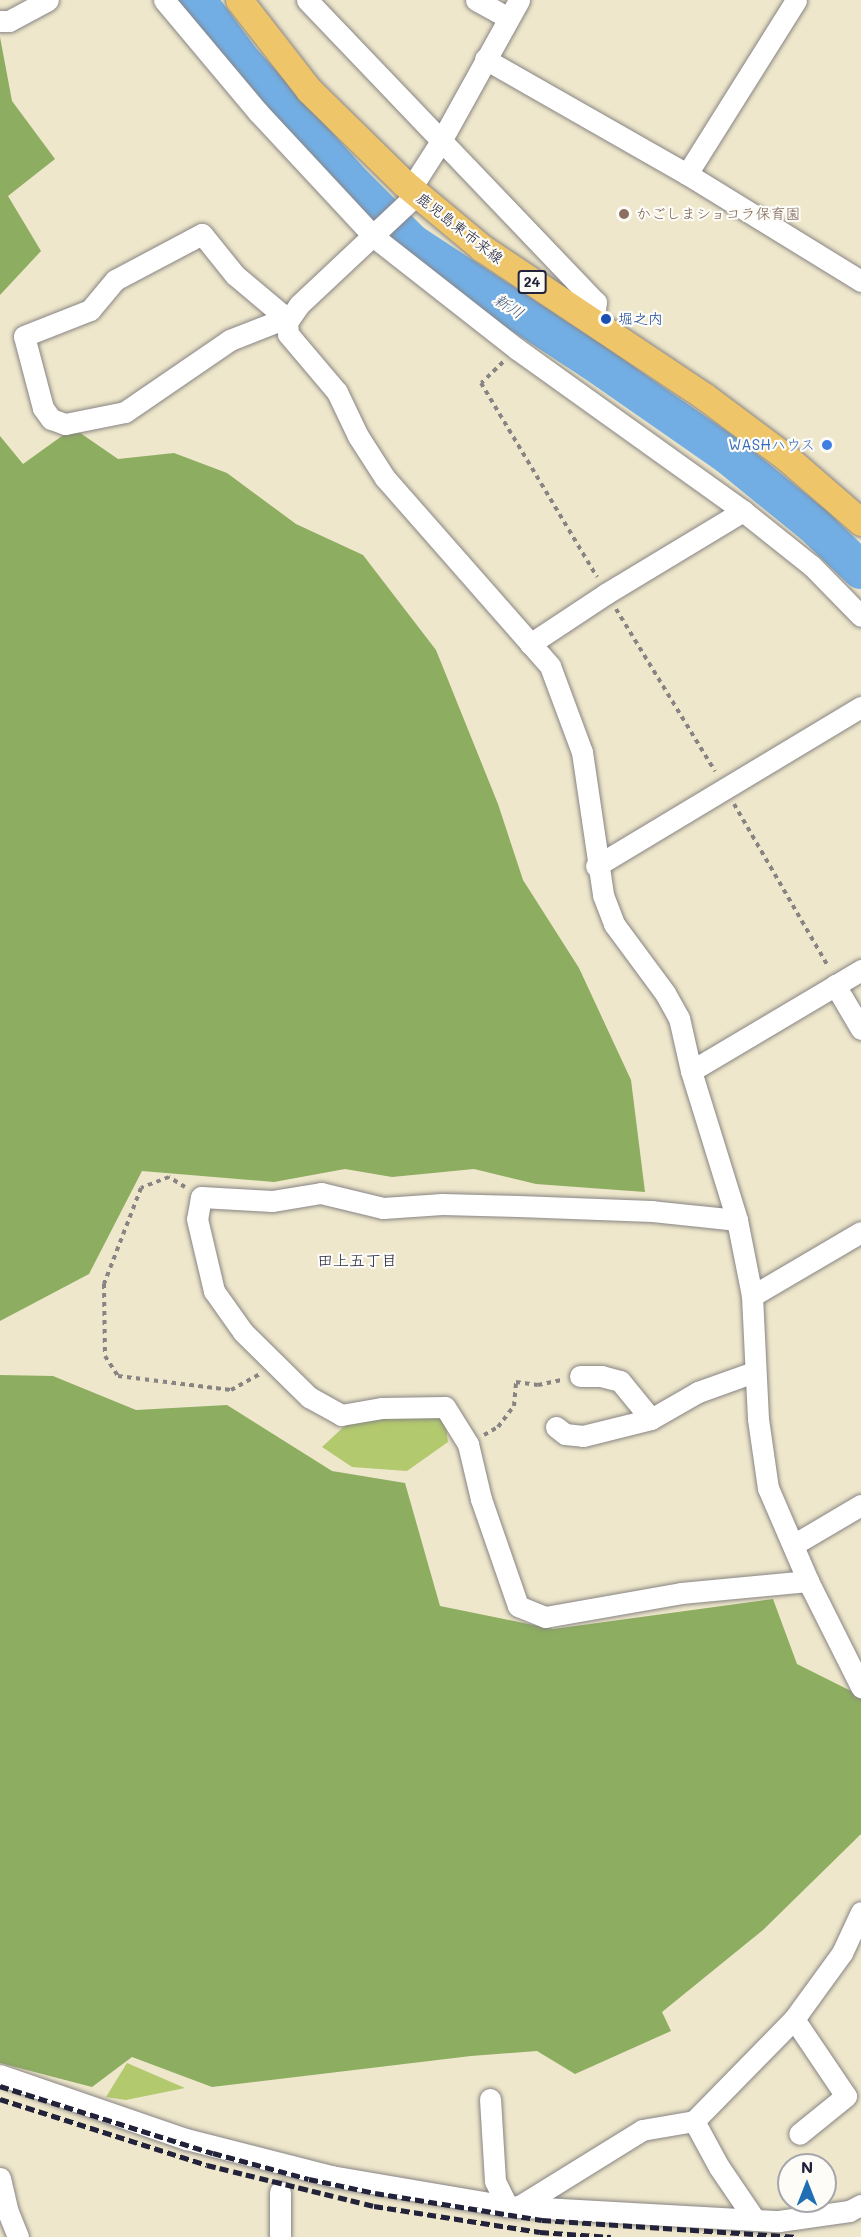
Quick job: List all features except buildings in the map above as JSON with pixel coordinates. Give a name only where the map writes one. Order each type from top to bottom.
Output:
[{"type":"main road","name":"鹿児島東市来線","points":[[239,0],[309,90],[414,191],[482,248],[704,396],[787,458],[861,522]]},
{"type":"street","points":[[0,21],[9,21],[48,0]]},
{"type":"street","points":[[164,0],[258,112],[374,237],[517,349],[743,511],[812,566],[861,616]]},
{"type":"street","points":[[307,0],[596,302],[593,323]]},
{"type":"street","points":[[476,0],[513,9],[414,191],[374,237],[299,305],[287,320],[230,340],[125,412],[65,424],[51,419],[43,408],[24,336],[90,310],[115,280],[202,234],[235,275],[287,320],[288,334],[337,392],[358,436],[385,478],[550,666],[575,728],[582,752],[597,867],[603,895],[614,924],[665,993],[679,1018],[692,1071],[737,1220],[752,1296],[754,1372],[768,1488],[808,1581],[861,1687]]},
{"type":"street","points":[[687,174],[796,0]]},
{"type":"street","points":[[485,59],[687,174],[861,281]]},
{"type":"street","points":[[530,644],[606,593],[743,511]]},
{"type":"street","points":[[597,867],[861,707]]},
{"type":"street","points":[[692,1071],[861,970]]},
{"type":"street","points":[[835,985],[861,1029]]},
{"type":"street","points":[[737,1220],[652,1211],[518,1206],[442,1204],[383,1208],[321,1193],[272,1201],[201,1197],[197,1219],[214,1291],[243,1332],[309,1397],[341,1415],[382,1408],[445,1407],[468,1444],[481,1499],[518,1606],[544,1617],[681,1593],[808,1581]]},
{"type":"street","points":[[752,1296],[861,1232]]},
{"type":"street","points":[[556,1427],[565,1434],[583,1436],[651,1419],[698,1392],[754,1372]]},
{"type":"street","points":[[580,1376],[601,1376],[620,1381],[651,1419]]},
{"type":"street","points":[[793,1545],[861,1505]]},
{"type":"street","points":[[512,2207],[642,2130],[694,2121],[794,2019],[842,1953],[861,1912]]},
{"type":"street","points":[[794,2019],[846,2096],[799,2134]]},
{"type":"street","points":[[0,2075],[186,2139],[331,2176],[512,2207],[779,2221],[849,2211],[861,2205]]},
{"type":"street","points":[[490,2099],[495,2181],[512,2207]]},
{"type":"street","points":[[694,2121],[719,2167],[755,2220]]},
{"type":"street","points":[[0,2178],[8,2212],[18,2237]]},
{"type":"street","points":[[280,2192],[280,2237]]},
{"type":"path","points":[[517,349],[481,383],[725,788],[836,980],[835,985]]},
{"type":"path","points":[[201,1197],[169,1177],[141,1188],[104,1284],[105,1356],[118,1376],[231,1390],[256,1377],[272,1362]]},
{"type":"path","points":[[468,1444],[498,1427],[509,1413],[514,1406],[516,1382],[538,1385],[580,1376]]},
{"type":"green space","points":[[0,37],[12,101],[55,159],[8,196],[41,251],[0,295]]},
{"type":"green space","points":[[73,428],[118,459],[174,453],[227,473],[296,524],[363,555],[436,650],[498,804],[523,880],[579,968],[631,1080],[645,1192],[536,1184],[474,1169],[392,1177],[345,1169],[274,1182],[142,1171],[89,1274],[0,1321],[0,436],[23,464]]},
{"type":"green space","points":[[0,1375],[53,1376],[136,1410],[227,1405],[332,1471],[405,1483],[440,1606],[553,1629],[773,1599],[797,1664],[861,1696],[861,1834],[763,1930],[662,2012],[671,2031],[575,2074],[537,2051],[471,2056],[212,2087],[132,2057],[92,2087],[0,2063]]},
{"type":"green space","points":[[444,1412],[448,1442],[407,1471],[352,1467],[322,1447],[350,1421]]},
{"type":"green space","points":[[127,2063],[185,2088],[126,2100],[106,2097]]},
{"type":"waterway","name":"新川","points":[[197,0],[241,60],[354,185],[412,243],[591,360],[729,456],[814,525],[861,570]]},
{"type":"railway","points":[[0,2086],[213,2153],[309,2179],[375,2193],[542,2220],[795,2237]]},
{"type":"railway","points":[[0,2099],[207,2165],[374,2206],[540,2232],[611,2237]]},
{"type":"place","name":"かごしまショコラ保育園","points":[[624,214]]},
{"type":"place","name":"堀之内","points":[[606,319]]},
{"type":"place","name":"WASHハウス","points":[[827,445]]},
{"type":"district","name":"田上五丁目","points":[[357,1260]]}]
